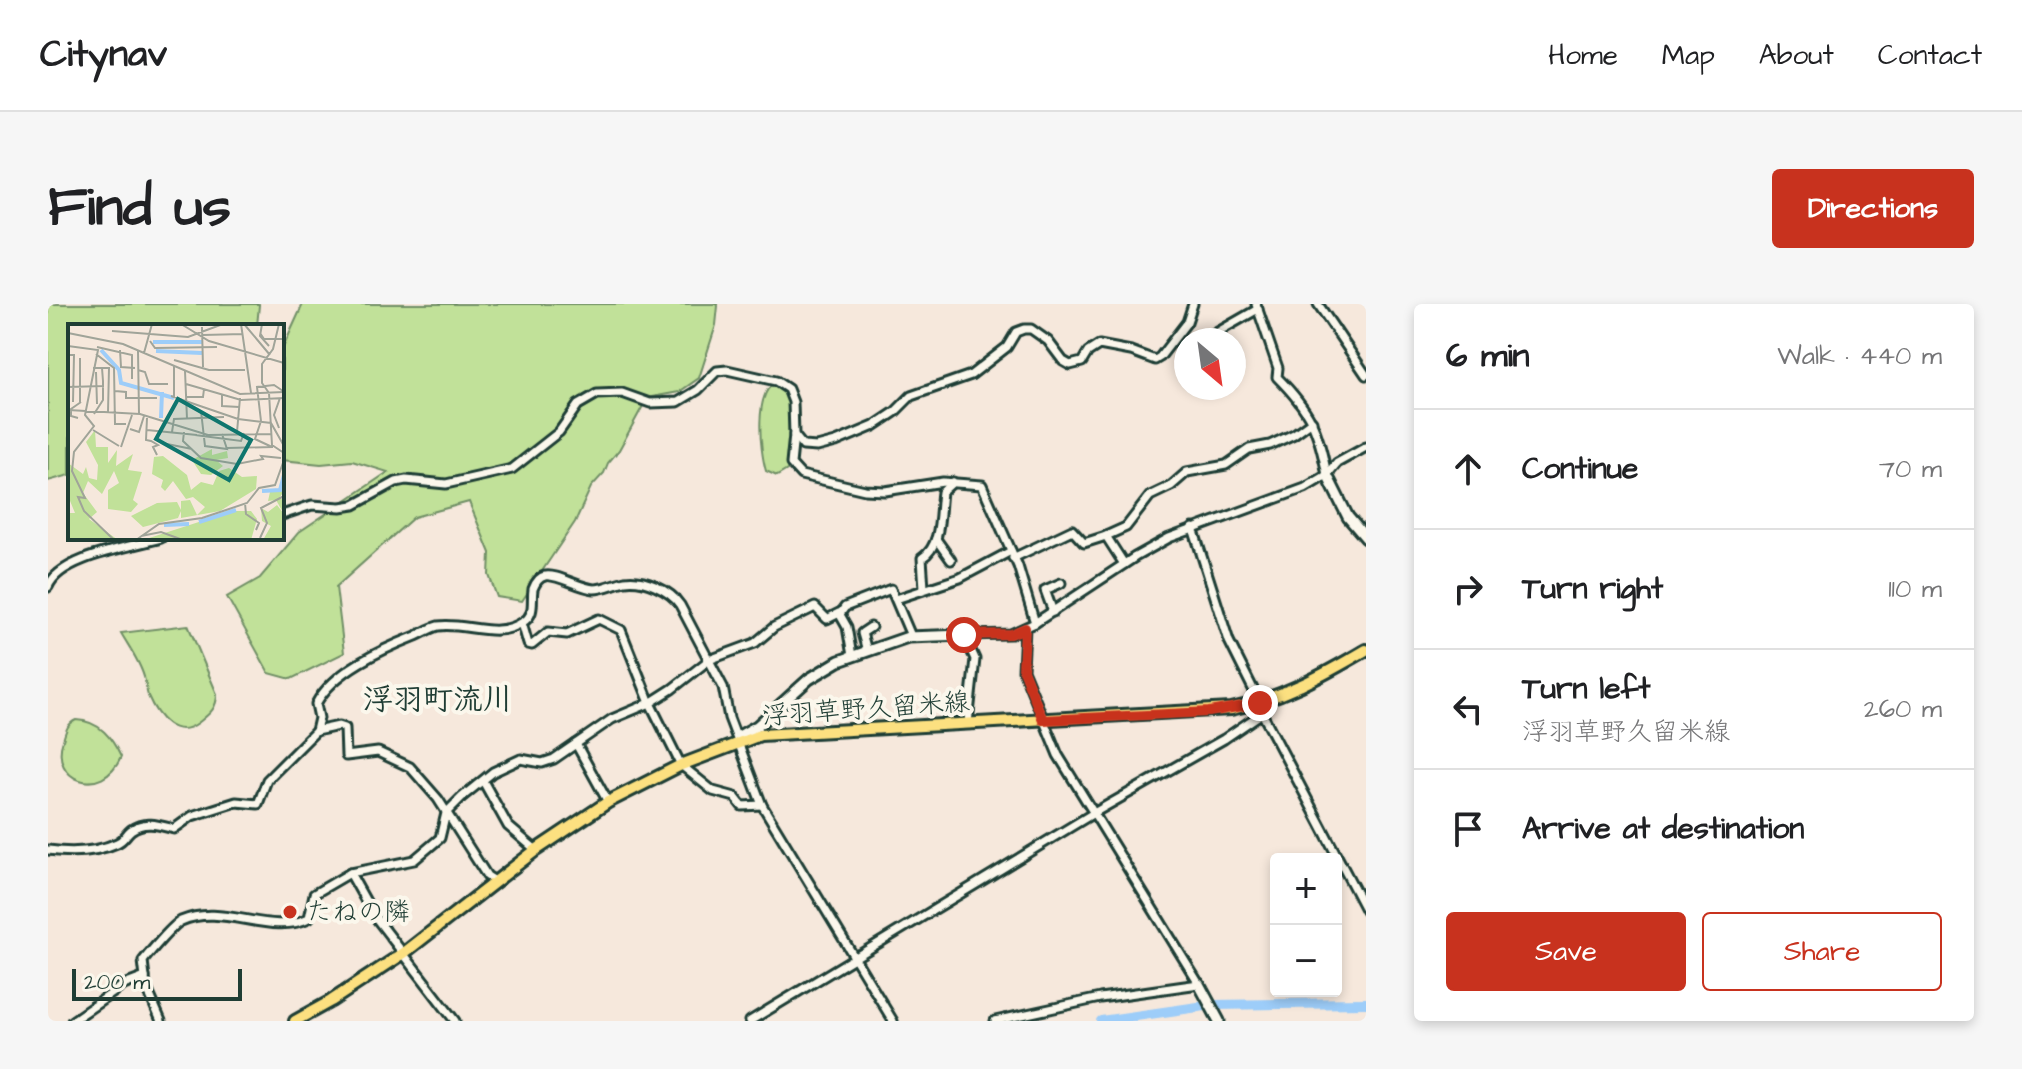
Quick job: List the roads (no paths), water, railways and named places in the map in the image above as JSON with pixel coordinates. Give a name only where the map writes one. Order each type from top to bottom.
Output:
[{"type":"main road","name":"浮羽草野久留米線","points":[[297,1020],[404,953],[536,850],[608,802],[681,765],[760,735],[1261,708],[1366,650]]},
{"type":"street","points":[[794,435],[803,446],[817,447],[874,426],[911,396],[971,375],[1007,347],[1016,332],[1024,329],[1031,329],[1048,341],[1063,361],[1070,365],[1082,362],[1088,352],[1099,345],[1131,351],[1155,360],[1187,322],[1193,304]]},
{"type":"street","points":[[1318,304],[1366,375]]},
{"type":"street","points":[[1224,328],[1257,307],[1278,368],[1277,377],[1312,421],[1319,434],[1327,475],[1348,517],[1366,538]]},
{"type":"street","points":[[284,514],[312,505],[354,505],[396,482],[406,480],[446,484],[512,469],[559,432],[578,405],[597,394],[622,393],[650,403],[678,402],[698,390],[717,371],[727,370],[776,381],[788,389],[793,402],[791,464],[801,475],[865,490],[885,491],[953,482],[982,485],[1012,554],[1035,623]]},
{"type":"street","points":[[896,599],[960,578],[1072,530],[1084,543],[1106,536],[1131,523],[1150,496],[1171,486],[1187,472],[1226,465],[1249,449],[1270,445],[1312,421]]},
{"type":"street","points":[[738,744],[739,736],[765,719],[809,679],[826,668],[911,636],[1011,634],[1035,623],[1169,538],[1288,496],[1327,475],[1337,463],[1366,447]]},
{"type":"street","points":[[924,588],[922,558],[931,552],[936,539],[942,492],[953,482]]},
{"type":"street","points":[[1193,528],[1229,641],[1366,911]]},
{"type":"street","points":[[1106,536],[1124,564]]},
{"type":"street","points":[[936,539],[951,560]]},
{"type":"street","points":[[48,587],[56,573],[86,559],[154,540]]},
{"type":"street","points":[[48,850],[69,853],[99,849],[121,842],[131,830],[144,824],[174,829],[192,816],[236,802],[258,804],[267,780],[316,731],[319,718],[316,704],[339,677],[397,642],[439,626],[485,630],[504,629],[522,623],[530,616],[534,605],[533,589],[543,576],[596,589],[629,580],[674,595],[723,687],[724,704],[762,805],[893,1021]]},
{"type":"street","points":[[1053,612],[1045,590],[1061,583]]},
{"type":"street","points":[[161,1021],[146,986],[143,961],[179,921],[203,916],[251,918],[287,925],[309,918],[314,894],[350,873],[414,860],[440,838],[446,813],[493,772],[521,759],[548,762],[612,719],[650,703],[709,660],[755,643],[774,627],[815,607],[827,619],[840,614],[845,607],[891,589],[911,636]]},
{"type":"street","points":[[840,614],[847,627],[852,656]]},
{"type":"street","points":[[522,623],[528,644],[532,645],[548,632],[567,634],[593,620],[599,619],[621,630],[650,703],[681,765],[713,791],[735,797],[742,806],[762,805]]},
{"type":"street","points":[[867,651],[862,633],[871,627]]},
{"type":"street","points":[[1025,628],[1023,670],[1058,755],[1219,1021]]},
{"type":"street","points":[[964,635],[975,659],[968,723]]},
{"type":"street","points":[[750,1021],[1092,814],[1224,739],[1261,708]]},
{"type":"street","points":[[316,731],[339,726],[345,728],[346,756],[378,752],[410,767],[424,779],[487,876],[495,881]]},
{"type":"street","points":[[576,744],[608,802]]},
{"type":"street","points":[[483,781],[508,826],[536,850]]},
{"type":"street","points":[[350,873],[373,914],[455,1021]]},
{"type":"street","points":[[72,1021],[124,985],[145,977]]},
{"type":"street","points":[[995,1021],[1100,998],[1199,984]]},
{"type":"waterway","points":[[1101,1021],[1212,1005],[1366,1003]]},
{"type":"place","name":"たねの隣","points":[[290,912]]},
{"type":"district","name":"浮羽町流川","points":[[438,700]]}]
